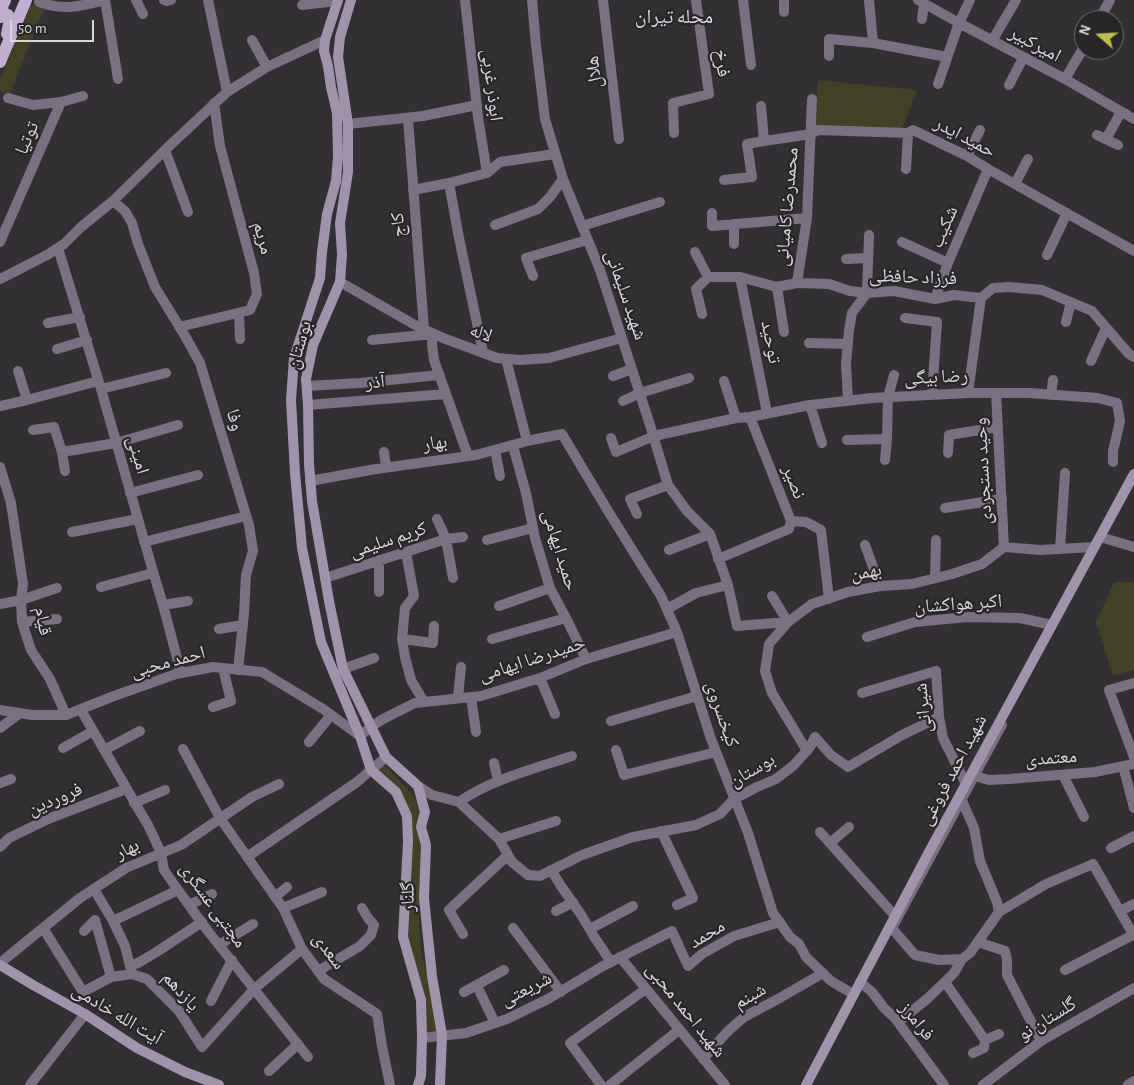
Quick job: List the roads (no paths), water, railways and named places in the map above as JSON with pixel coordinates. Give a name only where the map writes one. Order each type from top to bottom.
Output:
[{"type":"main road","points":[[0,11],[5,0]]},
{"type":"main road","points":[[0,62],[33,1]]},
{"type":"main road","points":[[0,17],[5,14],[10,19],[6,36],[6,49]]},
{"type":"street","points":[[33,1],[51,6],[78,7],[105,0],[118,79]]},
{"type":"street","points":[[136,0],[143,14]]},
{"type":"street","points":[[164,0],[171,0]]},
{"type":"street","points":[[208,0],[227,92]]},
{"type":"street","points":[[302,5],[337,0]]},
{"type":"street","name":"بوستان","points":[[337,0],[325,40],[324,51],[337,113],[338,157],[336,181],[327,214],[320,278],[294,358],[291,400],[302,548],[321,642],[360,736]]},
{"type":"street","name":"بوستان","points":[[351,0],[340,37],[338,57],[348,124],[348,172],[340,224],[342,254],[340,282],[313,345],[306,379],[310,481],[325,578],[344,669],[372,726]]},
{"type":"street","name":"ابوذر غربی","points":[[464,0],[487,173]]},
{"type":"street","name":"شهید سلیمانی","points":[[532,0],[544,119],[563,179],[600,270],[668,485],[687,511],[710,534],[728,585],[737,626],[788,622]]},
{"type":"street","name":"هلال","points":[[603,0],[619,139]]},
{"type":"street","name":"فرخ","points":[[674,133],[673,103],[709,94],[696,0]]},
{"type":"street","points":[[743,0],[751,66]]},
{"type":"street","points":[[784,0],[784,12]]},
{"type":"street","points":[[870,0],[873,43]]},
{"type":"street","points":[[938,84],[959,23],[970,0]]},
{"type":"street","points":[[992,40],[1016,0]]},
{"type":"street","points":[[921,2],[922,20]]},
{"type":"street","name":"امیرکبیر","points":[[921,2],[1134,119]]},
{"type":"street","points":[[829,56],[829,39],[873,43],[947,57]]},
{"type":"street","points":[[252,40],[267,67]]},
{"type":"street","points":[[0,279],[64,244],[81,227],[113,201],[227,92],[267,67],[325,40]]},
{"type":"street","points":[[1009,85],[1023,58]]},
{"type":"street","points":[[1065,80],[1077,60]]},
{"type":"street","points":[[8,98],[33,105],[61,102],[83,96]]},
{"type":"street","name":"محمدرضا کامیانی","points":[[797,284],[807,218],[812,99]]},
{"type":"street","name":"توتیا","points":[[0,242],[61,102]]},
{"type":"street","name":"مریم","points":[[214,103],[220,146],[254,273],[257,294],[250,310],[239,313]]},
{"type":"street","points":[[348,124],[408,118],[477,105]]},
{"type":"street","points":[[724,180],[752,177],[746,144],[764,140],[761,106]]},
{"type":"street","points":[[1118,145],[1101,137],[1121,112]]},
{"type":"street","name":"کاج","points":[[408,118],[428,331],[434,360],[468,456]]},
{"type":"street","name":"حمید ایدر","points":[[764,140],[811,134],[818,130],[908,134],[913,130],[967,156],[1067,213],[1133,247]]},
{"type":"street","points":[[967,156],[980,130]]},
{"type":"street","points":[[906,169],[908,134]]},
{"type":"street","points":[[165,150],[188,212]]},
{"type":"street","points":[[414,190],[449,184],[487,173],[500,162],[555,154]]},
{"type":"street","points":[[1015,184],[1028,159]]},
{"type":"street","name":"شکیب","points":[[934,299],[988,169]]},
{"type":"street","points":[[495,225],[538,209],[550,197],[563,179]]},
{"type":"street","points":[[449,184],[483,352]]},
{"type":"street","name":"وفا","points":[[113,201],[125,211],[132,223],[155,287],[200,363],[246,516],[253,551],[246,575],[238,670]]},
{"type":"street","points":[[582,226],[660,202]]},
{"type":"street","points":[[712,213],[712,226],[807,218]]},
{"type":"street","points":[[1047,255],[1067,213]]},
{"type":"street","points":[[734,224],[734,244]]},
{"type":"street","points":[[848,401],[846,364],[848,344],[852,313],[867,293],[869,235]]},
{"type":"street","points":[[532,276],[526,258],[588,240]]},
{"type":"street","points":[[902,242],[948,263]]},
{"type":"street","name":"امینی","points":[[58,248],[87,340],[181,673]]},
{"type":"street","points":[[695,252],[708,276],[696,289],[702,314]]},
{"type":"street","points":[[846,259],[868,258]]},
{"type":"street","name":"فرزاد حافظی","points":[[708,276],[740,277],[777,287],[797,284],[828,284],[850,291],[867,293],[894,291],[934,299],[954,295],[981,298],[993,288],[1009,287],[1042,290],[1092,310],[1128,353],[1134,357]]},
{"type":"street","name":"توحید","points":[[740,277],[767,413]]},
{"type":"street","name":"لاله","points":[[340,282],[428,331],[497,358],[520,360],[549,358],[622,338]]},
{"type":"street","points":[[777,287],[784,332]]},
{"type":"street","points":[[968,393],[981,298]]},
{"type":"street","points":[[1066,322],[1072,302]]},
{"type":"street","points":[[179,327],[239,313],[240,339]]},
{"type":"street","points":[[48,323],[80,317]]},
{"type":"street","points":[[905,318],[937,322],[932,395]]},
{"type":"street","points":[[1091,361],[1106,328]]},
{"type":"street","points":[[372,340],[428,331]]},
{"type":"street","points":[[56,349],[87,340]]},
{"type":"street","points":[[809,344],[848,344]]},
{"type":"street","points":[[506,359],[527,441]]},
{"type":"street","points":[[613,376],[632,369]]},
{"type":"street","points":[[18,371],[27,400]]},
{"type":"street","points":[[0,406],[166,373]]},
{"type":"street","points":[[307,386],[439,375]]},
{"type":"street","points":[[884,460],[887,439],[888,397],[894,375]]},
{"type":"street","points":[[623,401],[640,392],[689,378]]},
{"type":"street","points":[[1052,395],[1053,380]]},
{"type":"street","points":[[724,381],[736,418]]},
{"type":"street","name":"رضا بیگی","points":[[611,438],[616,452],[654,436],[736,418],[810,405],[888,397],[968,393],[1029,393],[1098,398],[1117,403],[1120,421],[1112,451],[1113,462]]},
{"type":"street","name":"وحید دستجردی","points":[[996,393],[1004,547]]},
{"type":"street","name":"آذر","points":[[308,405],[446,394]]},
{"type":"street","points":[[810,405],[822,443]]},
{"type":"street","name":"نصیر","points":[[750,417],[791,521],[806,522],[821,530],[829,599]]},
{"type":"street","points":[[62,452],[116,443],[178,425]]},
{"type":"street","points":[[33,430],[54,427],[62,452],[65,471]]},
{"type":"street","points":[[948,453],[949,435],[998,427]]},
{"type":"street","name":"بهار","points":[[310,481],[386,467],[468,456],[562,434]]},
{"type":"street","name":"کیخسروی","points":[[562,434],[661,596],[667,609],[677,632],[716,752],[748,833],[773,913],[790,937],[799,944],[806,957],[830,981],[854,994]]},
{"type":"street","points":[[847,440],[887,439]]},
{"type":"street","name":"حمید ایهامی","points":[[513,446],[550,588],[586,659]]},
{"type":"street","points":[[495,450],[500,476]]},
{"type":"street","points":[[384,452],[386,467]]},
{"type":"street","name":"قیام","points":[[0,467],[3,487],[11,503],[23,584],[21,600],[22,622],[31,650],[50,679],[66,715]]},
{"type":"street","points":[[1060,549],[1064,473]]},
{"type":"street","name":"شهید احمد فروغی","points":[[806,1085],[1094,547],[1102,538],[1134,474]]},
{"type":"street","points":[[130,493],[198,475]]},
{"type":"street","points":[[637,514],[630,499],[668,485]]},
{"type":"street","points":[[945,508],[1002,499]]},
{"type":"street","points":[[144,542],[246,516]]},
{"type":"street","points":[[72,532],[138,519]]},
{"type":"street","points":[[437,519],[446,539],[453,578]]},
{"type":"street","points":[[718,559],[789,528],[791,521]]},
{"type":"street","points":[[487,540],[533,528]]},
{"type":"street","points":[[669,550],[710,534]]},
{"type":"street","name":"کریم سلیمی","points":[[325,578],[446,539],[463,537]]},
{"type":"street","points":[[1102,538],[1134,547]]},
{"type":"street","points":[[935,578],[936,540]]},
{"type":"street","points":[[865,545],[880,586]]},
{"type":"street","points":[[1004,547],[1040,550],[1094,547]]},
{"type":"street","name":"بهمن","points":[[807,751],[772,693],[765,671],[769,644],[788,622],[812,604],[848,592],[880,586],[912,584],[952,574],[982,564],[1004,547]]},
{"type":"street","points":[[406,552],[414,596],[405,608],[402,639],[411,680],[424,702]]},
{"type":"street","points":[[379,560],[379,592]]},
{"type":"street","points":[[101,587],[153,573]]},
{"type":"street","points":[[667,609],[696,593],[728,585]]},
{"type":"street","points":[[0,604],[21,600],[58,588]]},
{"type":"street","points":[[499,606],[550,588]]},
{"type":"street","points":[[772,596],[788,622]]},
{"type":"street","points":[[163,605],[188,600]]},
{"type":"street","name":"اکبر هواکشان","points":[[867,637],[915,622],[968,616],[1020,618],[1052,625]]},
{"type":"street","points":[[492,639],[566,618]]},
{"type":"street","points":[[22,622],[57,619]]},
{"type":"street","points":[[219,629],[243,625]]},
{"type":"street","points":[[402,639],[433,643],[434,626]]},
{"type":"street","name":"حمیدرضا ایهامی","points":[[360,736],[372,726],[415,703],[481,696],[540,678],[586,659],[677,632]]},
{"type":"street","points":[[344,669],[374,658]]},
{"type":"street","name":"احمد محبی","points":[[0,710],[32,714],[66,715],[181,673],[213,667],[262,672],[323,709],[360,736]]},
{"type":"street","points":[[458,698],[461,667]]},
{"type":"street","points":[[213,707],[231,701],[224,668]]},
{"type":"street","name":"شیرانی","points":[[862,693],[936,671],[939,717],[943,738],[969,779]]},
{"type":"street","points":[[540,678],[555,714]]},
{"type":"street","points":[[1134,683],[1109,690],[1134,756]]},
{"type":"street","points":[[611,721],[697,696]]},
{"type":"street","points":[[471,697],[476,732]]},
{"type":"street","name":"مجتبی عسگری","points":[[81,710],[149,827],[161,853],[164,870],[219,945],[308,1057]]},
{"type":"street","points":[[0,728],[20,713]]},
{"type":"street","points":[[309,742],[331,715]]},
{"type":"street","name":"بوستان","points":[[508,855],[512,862],[528,875],[540,876],[602,847],[633,837],[696,825],[720,814],[734,799],[776,779],[794,765],[810,747],[815,737],[831,756],[848,767],[902,735],[939,717]]},
{"type":"street","points":[[372,726],[386,756],[418,786],[432,796],[458,802],[499,839],[508,855],[449,910],[463,934]]},
{"type":"street","points":[[63,748],[93,731]]},
{"type":"street","points":[[104,750],[140,731]]},
{"type":"street","points":[[360,736],[371,770]]},
{"type":"street","name":"سعدی","points":[[183,749],[220,818],[283,908],[302,949],[318,971],[324,979],[377,1014],[390,1085]]},
{"type":"street","points":[[616,750],[624,775],[716,752]]},
{"type":"street","points":[[247,857],[357,782],[386,756]]},
{"type":"street","points":[[458,802],[498,781],[572,756]]},
{"type":"street","points":[[494,763],[498,781]]},
{"type":"street","name":"معتمدی","points":[[969,779],[989,780],[1063,775],[1096,772],[1134,764]]},
{"type":"street","points":[[1123,766],[1134,808]]},
{"type":"street","name":"گلنار","points":[[371,770],[396,792],[407,816],[408,842],[403,938],[421,1000],[421,1076],[418,1085]]},
{"type":"street","points":[[1063,775],[1084,817]]},
{"type":"street","points":[[0,783],[11,779]]},
{"type":"street","name":"بهار","points":[[0,964],[80,898],[126,868],[181,845],[252,797],[279,784]]},
{"type":"street","name":"گلنار","points":[[418,786],[425,812],[421,827],[426,845],[424,898],[432,976],[442,1035],[440,1085]]},
{"type":"street","name":"فروردین","points":[[0,847],[8,838],[48,819],[126,789]]},
{"type":"street","points":[[134,803],[165,790]]},
{"type":"street","points":[[960,796],[974,828],[980,861],[997,902],[999,912]]},
{"type":"street","points":[[499,839],[556,821]]},
{"type":"street","points":[[830,843],[849,828]]},
{"type":"street","points":[[662,831],[694,898],[677,905]]},
{"type":"street","points":[[820,832],[895,916]]},
{"type":"street","points":[[1111,848],[1134,836]]},
{"type":"street","points":[[898,1022],[927,1000],[954,973],[962,959],[970,954],[999,912],[1046,884],[1093,864],[1134,936],[1065,970]]},
{"type":"street","name":"شهید احمد محبی","points":[[551,870],[590,929],[616,960],[646,989],[725,1085]]},
{"type":"street","points":[[275,897],[287,887]]},
{"type":"street","points":[[94,889],[125,946],[131,970],[202,922]]},
{"type":"street","points":[[113,921],[178,890]]},
{"type":"street","points":[[283,908],[322,892]]},
{"type":"street","points":[[189,906],[212,894]]},
{"type":"street","points":[[556,911],[573,902]]},
{"type":"street","points":[[1120,911],[1134,904]]},
{"type":"street","points":[[590,929],[633,906]]},
{"type":"street","points":[[318,971],[360,946],[371,935],[374,925],[362,908]]},
{"type":"street","points":[[84,931],[95,920],[111,977]]},
{"type":"street","name":"محمد","points":[[616,960],[672,931],[688,966],[702,954],[734,936],[780,922]]},
{"type":"street","points":[[219,945],[253,924]]},
{"type":"street","points":[[890,926],[915,954],[939,960],[962,959]]},
{"type":"street","name":"یازدهم","points":[[43,928],[83,992],[111,977],[131,970],[147,979],[180,1011],[202,1047],[254,989]]},
{"type":"street","points":[[513,928],[560,992]]},
{"type":"street","points":[[978,942],[1005,951],[1007,975],[1041,1041]]},
{"type":"street","points":[[254,989],[302,949]]},
{"type":"street","points":[[211,1001],[232,960]]},
{"type":"street","name":"شریعتی","points":[[422,1038],[466,1033],[495,1024],[548,1000],[616,960]]},
{"type":"street","name":"آیت الله خادمی","points":[[0,964],[32,986],[85,1014],[137,1048],[185,1072],[219,1085]]},
{"type":"street","points":[[464,992],[504,970]]},
{"type":"street","name":"شبنم","points":[[702,1059],[744,1017],[822,973]]},
{"type":"street","name":"فرامرز","points":[[860,982],[872,992],[898,1022],[944,1085]]},
{"type":"street","points":[[945,982],[985,1040],[984,1048],[973,1053]]},
{"type":"street","points":[[477,986],[495,1024]]},
{"type":"street","name":"گلستان نو","points":[[982,1085],[1041,1041],[1134,988]]},
{"type":"street","points":[[601,1085],[570,1043],[646,989]]},
{"type":"street","points":[[30,1085],[85,1014]]},
{"type":"street","points":[[610,1085],[679,1030]]},
{"type":"street","points":[[985,1040],[999,1034]]},
{"type":"street","points":[[269,1071],[298,1044]]},
{"type":"street","points":[[1128,1085],[1134,1081]]},
{"type":"lane","name":"شهید احمد فروغی","points":[[810,1085],[1102,538],[1134,482]]},
{"type":"district","name":"محله تیران","points":[[674,17]]}]
